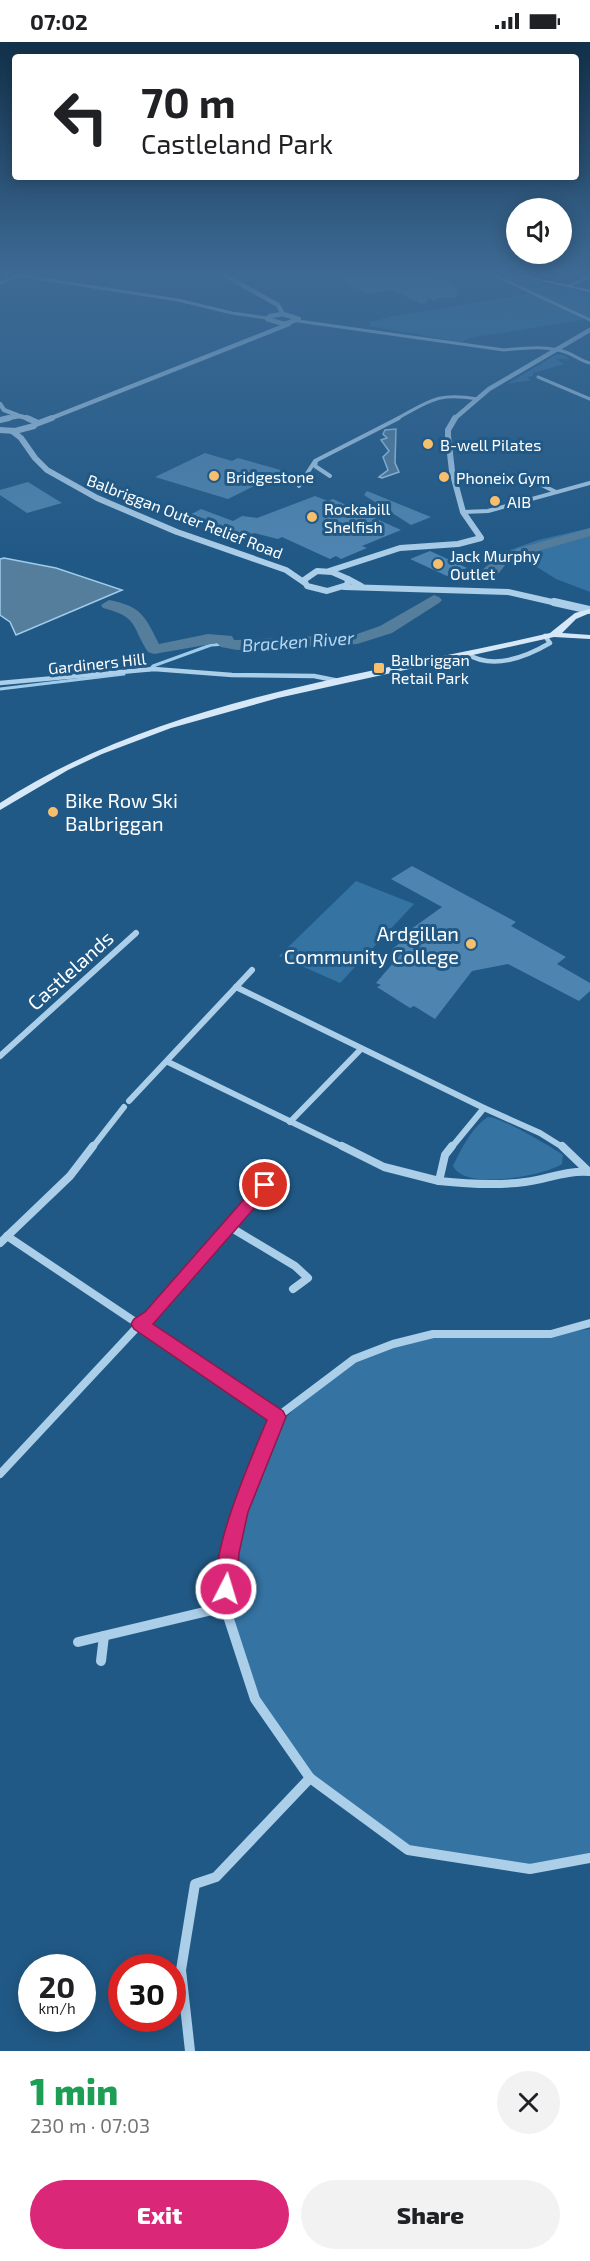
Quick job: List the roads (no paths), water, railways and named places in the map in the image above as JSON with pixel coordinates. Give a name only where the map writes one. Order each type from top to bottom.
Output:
[{"type":"main road","points":[[0,807],[64,768],[186,719],[339,681],[549,636],[562,630],[570,620],[590,611]]},
{"type":"main road","points":[[570,620],[575,631],[589,637]]},
{"type":"main road","points":[[549,636],[589,637]]},
{"type":"street","points":[[1,431],[34,426],[168,369]]},
{"type":"street","points":[[329,571],[369,556],[407,546],[479,541],[480,536],[463,512],[448,445],[448,431],[455,417],[477,399],[523,369]]},
{"type":"street","points":[[538,377],[590,399]]},
{"type":"street","points":[[299,486],[306,478],[308,468],[316,460],[438,397],[454,395],[477,399]]},
{"type":"street","points":[[0,404],[4,410],[35,420],[34,426],[25,438]]},
{"type":"street","points":[[4,410],[0,419],[61,413]]},
{"type":"street","name":"Balbriggan Outer Relief Road","points":[[12,431],[25,438],[35,459],[71,485],[103,501],[286,570],[318,590],[332,591],[344,587]]},
{"type":"street","points":[[316,460],[315,466],[330,476]]},
{"type":"street","points":[[521,474],[556,493]]},
{"type":"street","points":[[463,512],[488,511],[590,483]]},
{"type":"street","points":[[344,587],[347,585],[347,566]]},
{"type":"street","name":"Balbriggan Outer Relief Road","points":[[286,570],[329,571]]},
{"type":"street","points":[[329,571],[363,586]]},
{"type":"street","points":[[305,583],[305,577],[315,572]]},
{"type":"street","points":[[344,587],[489,590],[508,592],[590,611]]},
{"type":"street","points":[[554,602],[570,620]]},
{"type":"street","points":[[468,654],[474,660],[482,661],[522,657],[550,643],[549,636]]},
{"type":"street","name":"Gardiners Hill","points":[[0,684],[147,669],[232,675],[314,676],[339,681]]},
{"type":"street","name":"Castlelands","points":[[0,1056],[136,933]]},
{"type":"street","points":[[0,1243],[70,1176],[127,1104],[252,970]]},
{"type":"street","points":[[236,987],[361,1049],[559,1142],[574,1154],[589,1172]]},
{"type":"street","points":[[290,1122],[361,1049]]},
{"type":"street","points":[[168,1062],[384,1167],[439,1181],[481,1186],[528,1182],[574,1171],[589,1172]]},
{"type":"street","points":[[439,1181],[445,1155],[484,1108]]},
{"type":"street","points":[[0,1474],[140,1324],[151,1317],[271,1179]]},
{"type":"street","points":[[230,1227],[296,1266],[308,1278],[293,1289]]},
{"type":"street","points":[[8,1236],[277,1417]]},
{"type":"street","points":[[590,1323],[551,1334],[433,1334],[393,1344],[354,1359],[277,1417],[239,1512],[230,1553],[225,1607],[255,1699],[310,1778],[408,1850],[530,1869],[590,1858]]},
{"type":"street","points":[[78,1642],[225,1607]]},
{"type":"street","points":[[101,1661],[104,1636]]},
{"type":"street","points":[[190,2051],[181,1970],[195,1884],[216,1877],[310,1778]]},
{"type":"waterway","name":"Bracken River","points":[[521,552],[590,532]]},
{"type":"waterway","name":"Bracken River","points":[[483,577],[495,569],[501,561]]},
{"type":"waterway","name":"Bracken River","points":[[109,605],[120,607],[134,614],[154,649],[217,639],[226,639],[227,644],[237,645],[357,639],[386,629],[434,600]]},
{"type":"waterway","points":[[149,670],[153,666],[211,645],[227,644]]},
{"type":"waterway","points":[[0,689],[124,674]]},
{"type":"place","name":"B-well Pilates","points":[[428,444]]},
{"type":"place","name":"Bridgestone","points":[[214,476]]},
{"type":"place","name":"Phoneix Gym","points":[[444,477]]},
{"type":"place","name":"AIB","points":[[495,501]]},
{"type":"place","name":"Rockabill Shelfish","points":[[312,517]]},
{"type":"place","name":"Jack Murphy Outlet","points":[[438,564]]},
{"type":"place","name":"Balbriggan Retail Park","points":[[379,668]]},
{"type":"place","name":"Bike Row Ski Balbriggan","points":[[53,812]]},
{"type":"place","name":"Ardgillan Community College","points":[[471,944]]}]
